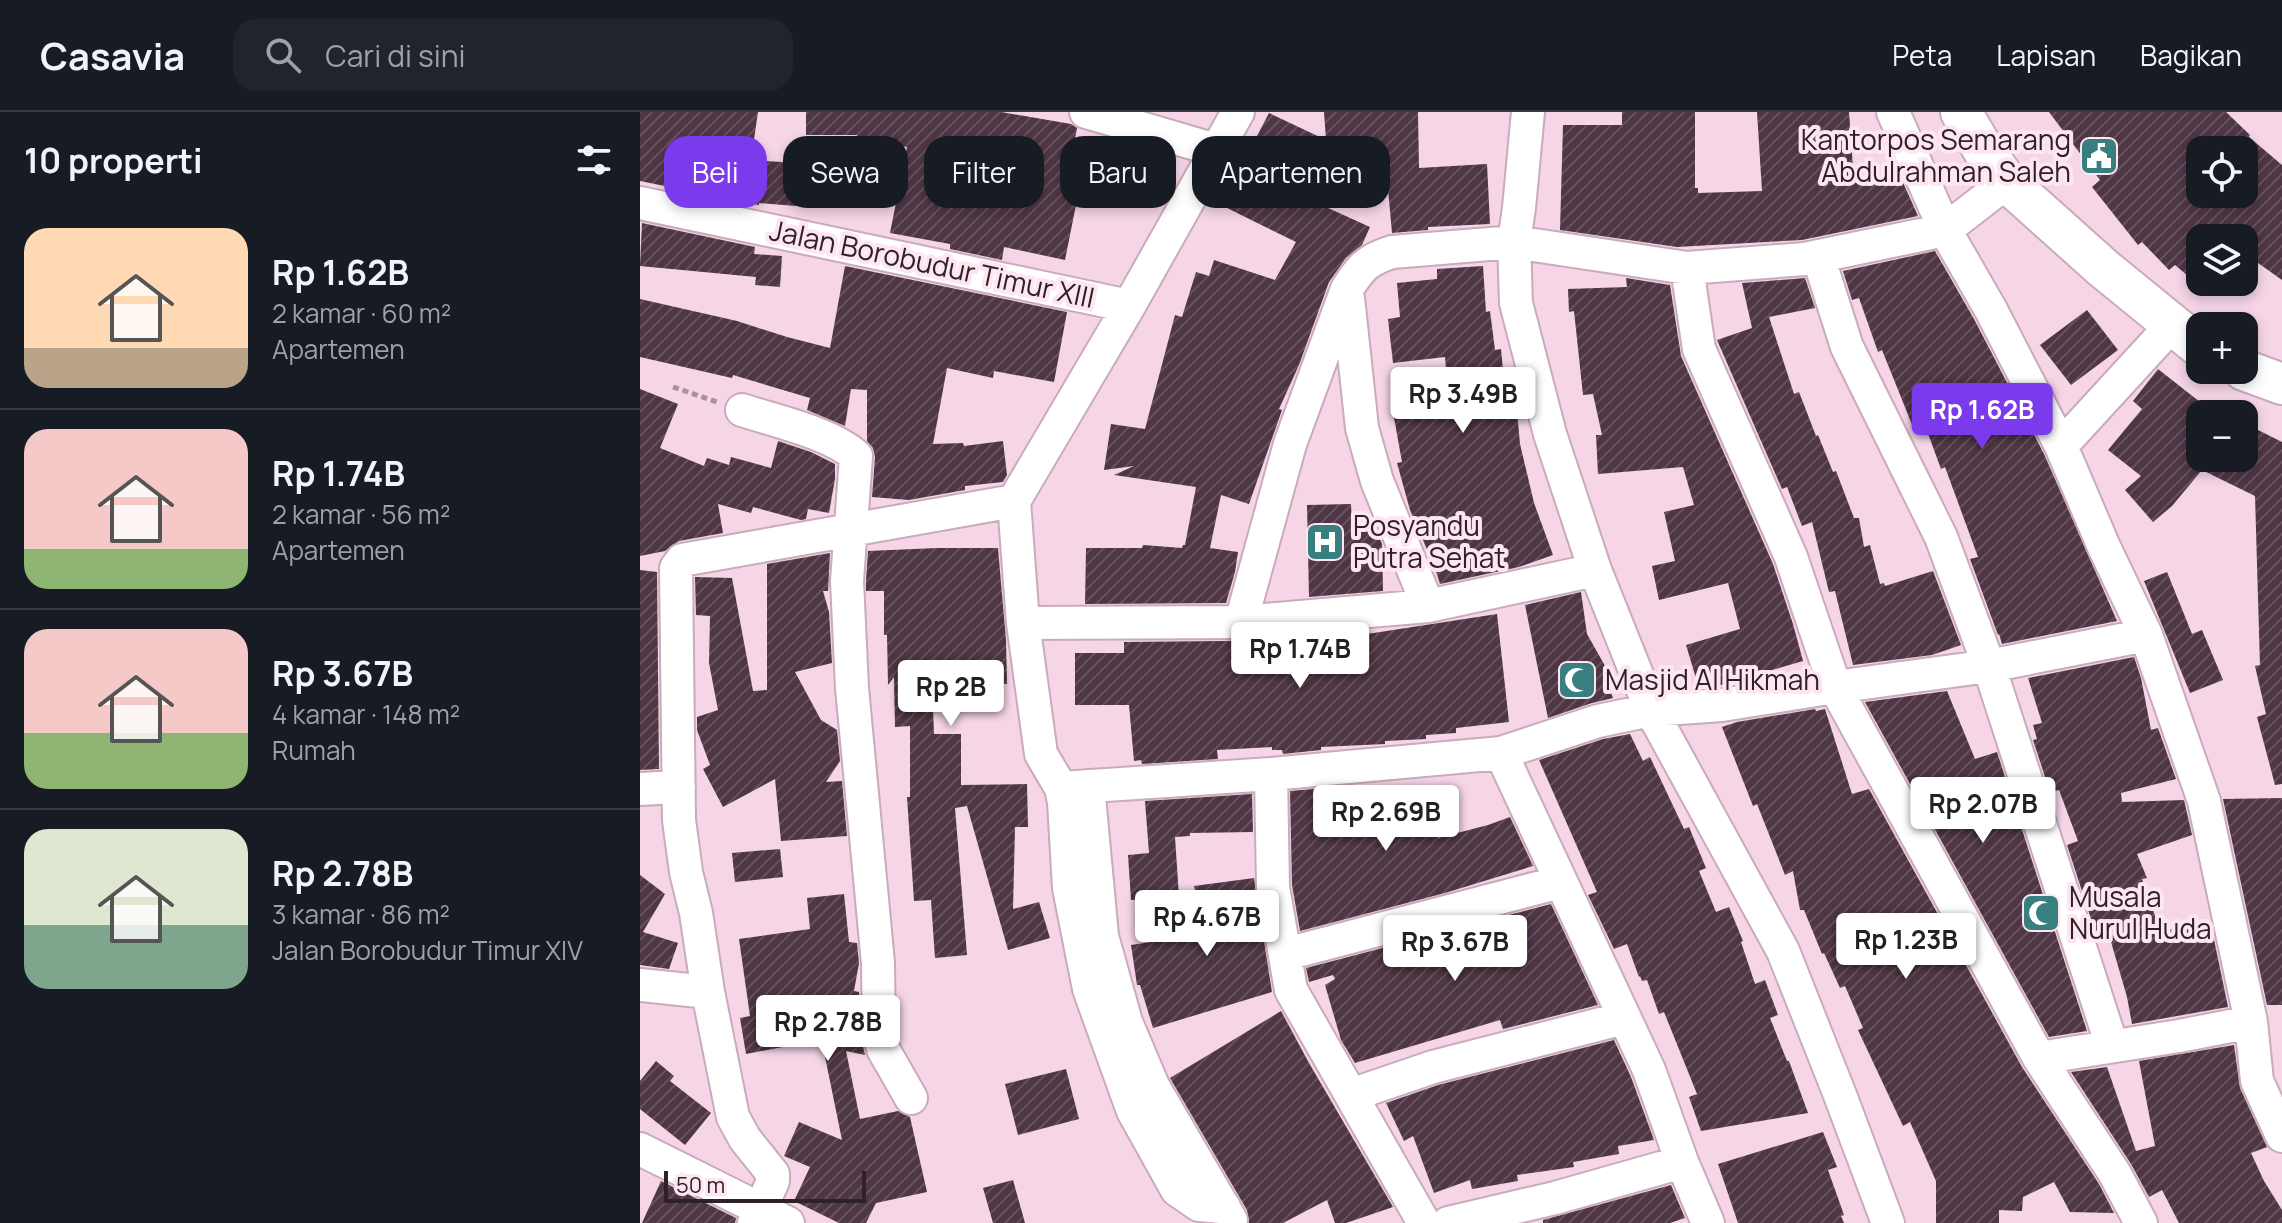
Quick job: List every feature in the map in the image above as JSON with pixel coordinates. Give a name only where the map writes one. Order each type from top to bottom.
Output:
[{"type":"street","points":[[1086,112],[1192,143]]},
{"type":"street","points":[[1224,136],[1238,112]]},
{"type":"street","points":[[1528,112],[1514,242],[1516,303],[1550,434],[1595,570],[1651,710],[1783,951],[1888,1223]]},
{"type":"street","points":[[1893,112],[1945,230],[1991,310],[2061,446],[2146,635],[2204,801],[2251,1022],[2257,1081],[2282,1136]]},
{"type":"street","points":[[1961,112],[2007,182],[2103,268],[2186,336],[2061,446]]},
{"type":"street","points":[[1241,622],[1290,444],[1347,289],[1361,267],[1375,258],[1392,252],[1514,242],[1687,268],[1805,259],[1945,230],[2007,182]]},
{"type":"street","points":[[1192,193],[1014,501],[1023,623],[1041,754],[1074,787],[1102,936],[1126,1022],[1153,1086],[1228,1215]]},
{"type":"street","name":"Jalan Borobudur Timur XIII","points":[[640,203],[1129,306]]},
{"type":"street","points":[[1818,256],[1847,347],[1941,537],[1989,666],[2030,801],[2112,1046]]},
{"type":"street","points":[[1687,268],[1699,349],[1791,557],[1835,687],[2039,1058],[2115,1174],[2141,1223]]},
{"type":"street","points":[[1347,289],[1362,428],[1377,481],[1428,606]]},
{"type":"street","points":[[2258,375],[2282,384]]},
{"type":"street","points":[[742,410],[828,439],[846,447],[856,456],[847,581],[852,688],[878,963],[879,1033],[883,1049],[911,1098]]},
{"type":"street","points":[[640,1149],[767,1219],[773,1174],[745,1139],[733,1117],[686,872],[679,820],[678,562],[1014,501]]},
{"type":"street","points":[[1023,623],[1241,622],[1428,606],[1595,570]]},
{"type":"street","points":[[1074,787],[1271,774],[1501,753],[1598,721],[1651,710],[1722,705],[1989,666],[2146,635]]},
{"type":"street","points":[[1501,753],[1649,1070],[1708,1223]]},
{"type":"street","points":[[1271,774],[1273,887],[1291,990],[1424,1223]]},
{"type":"street","points":[[640,789],[679,787]]},
{"type":"street","points":[[1074,787],[1064,802],[1069,888],[1089,989],[1133,1111],[1177,1190],[1199,1205],[1228,1215]]},
{"type":"street","points":[[1286,954],[1560,882]]},
{"type":"street","points":[[640,985],[708,992]]},
{"type":"street","points":[[1351,1095],[1433,1067],[1624,1018]]},
{"type":"street","points":[[2039,1058],[2251,1022]]},
{"type":"street","points":[[1448,1223],[1555,1198],[1682,1162]]},
{"type":"path","points":[[673,387],[742,410]]},
{"type":"building","points":[[640,112],[758,112],[754,136],[664,136],[664,186],[640,181]]},
{"type":"building","points":[[806,112],[1001,112],[1071,124],[1077,128],[1076,136],[1060,136],[1060,208],[1075,208],[1065,260],[1004,247],[1002,260],[950,249],[950,244],[890,233],[895,208],[908,208],[908,136],[806,135]]},
{"type":"building","points":[[1324,112],[1418,112],[1419,168],[1487,164],[1490,224],[1428,227],[1428,230],[1392,233],[1390,136],[1326,136]]},
{"type":"building","points":[[1622,112],[1695,112],[1695,188],[1698,188],[1698,193],[1762,191],[1757,112],[1849,112],[1854,182],[1901,178],[1918,216],[1802,240],[1677,247],[1560,230],[1563,125],[1622,125]]},
{"type":"building","points":[[2049,112],[2226,112],[2250,135],[2186,136],[2186,208],[2258,208],[2258,145],[2282,165],[2282,280],[2258,263],[2258,224],[2186,224],[2186,274],[2175,265],[2169,270],[2142,242],[2138,245],[2092,187],[2100,180]]},
{"type":"building","points":[[1269,113],[1318,136],[1257,136]]},
{"type":"building","points":[[767,161],[783,162],[783,205],[767,204]]},
{"type":"building","points":[[1227,208],[1328,208],[1370,227],[1362,245],[1346,258],[1329,282],[1299,365],[1279,409],[1282,410],[1249,504],[1221,495],[1210,548],[1238,552],[1226,603],[1085,604],[1086,548],[1142,548],[1143,545],[1182,548],[1185,545],[1196,487],[1114,475],[1134,466],[1104,470],[1111,424],[1145,429],[1175,315],[1182,317],[1196,272],[1209,276],[1214,260],[1275,280],[1296,242]]},
{"type":"building","points":[[642,223],[755,247],[754,254],[782,256],[780,287],[755,285],[756,277],[640,266]]},
{"type":"building","points":[[1935,251],[2044,454],[2117,621],[2002,644],[1970,559],[1978,557],[1945,467],[1941,469],[1926,428],[1915,432],[1882,350],[1878,352],[1859,298],[1852,300],[1843,271]]},
{"type":"building","points":[[845,266],[1067,312],[1054,382],[994,371],[993,378],[947,368],[933,444],[963,443],[964,446],[1003,441],[1007,475],[1003,482],[965,486],[965,490],[909,500],[872,497],[875,457],[867,441],[867,390],[851,389],[845,426],[807,410],[810,398],[733,375],[732,378],[640,357],[640,299],[737,321],[830,348]]},
{"type":"building","points":[[1483,266],[1486,312],[1490,311],[1495,350],[1501,349],[1506,401],[1516,400],[1520,444],[1534,503],[1553,555],[1519,567],[1440,584],[1410,510],[1397,463],[1402,462],[1393,412],[1449,402],[1445,357],[1393,363],[1388,319],[1400,317],[1397,283],[1437,279],[1437,269]]},
{"type":"building","points":[[1626,278],[1670,285],[1681,356],[1773,564],[1803,661],[1718,686],[1699,688],[1686,645],[1740,629],[1728,583],[1659,600],[1652,566],[1675,561],[1664,512],[1694,505],[1683,467],[1598,474],[1596,435],[1602,435],[1593,394],[1583,395],[1574,311],[1569,312],[1568,289],[1627,287]]},
{"type":"building","points":[[1805,278],[1815,308],[1769,317],[1794,394],[1799,392],[1854,518],[1859,518],[1864,547],[1870,545],[1880,584],[1884,583],[1885,586],[1933,571],[1961,645],[1932,655],[1853,665],[1835,591],[1829,592],[1812,522],[1802,526],[1787,487],[1782,489],[1717,340],[1752,328],[1742,283]]},
{"type":"building","points":[[2087,310],[2118,350],[2071,385],[2040,345]]},
{"type":"building","points":[[2158,369],[2197,400],[2186,400],[2186,472],[2200,472],[2172,506],[2153,522],[2125,490],[2141,476],[2108,450],[2142,409],[2133,401]]},
{"type":"building","points":[[640,389],[678,404],[660,448],[704,466],[707,458],[729,465],[731,457],[771,468],[778,441],[835,464],[829,513],[808,509],[806,519],[801,520],[753,507],[751,513],[718,504],[723,533],[679,541],[665,551],[640,556]]},
{"type":"building","points":[[2258,430],[2282,442],[2282,784],[2275,785],[2257,717],[2266,714],[2255,666],[2260,665],[2255,496],[2206,472],[2258,472]]},
{"type":"building","points":[[1351,504],[1352,525],[1374,524],[1382,544],[1383,591],[1309,597],[1307,505]]},
{"type":"building","points":[[998,548],[1007,684],[932,684],[934,734],[961,734],[961,785],[1027,784],[1028,827],[1015,827],[1013,909],[1039,902],[1050,938],[1008,950],[967,806],[955,808],[967,955],[935,958],[931,900],[914,901],[907,797],[910,797],[910,726],[895,727],[894,677],[888,685],[884,591],[866,591],[866,581],[868,551]]},
{"type":"building","points":[[830,553],[828,591],[823,591],[829,612],[832,663],[795,672],[821,720],[837,730],[840,761],[826,782],[842,781],[847,836],[781,841],[775,779],[723,807],[703,769],[710,765],[697,730],[697,717],[718,710],[709,663],[710,616],[696,615],[695,577],[732,578],[753,691],[767,690],[767,564]]},
{"type":"building","points":[[640,570],[657,572],[659,769],[640,770]]},
{"type":"building","points":[[2167,572],[2192,634],[2202,630],[2223,680],[2190,693],[2144,581]]},
{"type":"building","points":[[1581,592],[1587,634],[1617,687],[1611,693],[1613,698],[1548,718],[1525,605]]},
{"type":"building","points":[[1497,614],[1509,722],[1456,728],[1456,733],[1426,735],[1426,739],[1385,741],[1385,744],[1321,747],[1321,750],[1283,754],[1282,750],[1272,750],[1272,747],[1217,750],[1218,759],[1142,764],[1141,760],[1134,761],[1129,705],[1075,705],[1075,653],[1124,653],[1124,642],[1310,640],[1310,635],[1354,631],[1354,636]]},
{"type":"building","points":[[2134,657],[2151,730],[2158,728],[2176,779],[2121,793],[2122,802],[2184,800],[2192,835],[2137,854],[2147,878],[2142,879],[2160,930],[2211,925],[2228,1007],[2132,1024],[2107,928],[2095,931],[2067,845],[2078,841],[2059,790],[2050,792],[2033,740],[2037,739],[2033,725],[2042,723],[2028,678]]},
{"type":"building","points":[[1947,691],[1975,759],[1997,752],[2087,1031],[2049,1037],[1865,702]]},
{"type":"building","points":[[1825,709],[1852,794],[1869,789],[2022,1067],[2099,1184],[2114,1213],[2070,1212],[2054,1182],[2023,1197],[2022,1211],[1999,1210],[1999,1223],[1936,1223],[1936,1181],[1910,1122],[1903,1126],[1858,1030],[1863,1028],[1845,986],[1840,988],[1804,910],[1800,910],[1793,871],[1785,875],[1757,804],[1753,806],[1722,727]]},
{"type":"building","points":[[1630,734],[1643,761],[1650,757],[1684,829],[1689,827],[1706,868],[1699,871],[1716,912],[1729,907],[1755,984],[1765,980],[1778,1015],[1770,1018],[1808,1113],[1701,1131],[1689,1097],[1697,1094],[1664,1012],[1659,1014],[1647,980],[1642,981],[1639,977],[1627,944],[1614,949],[1588,895],[1597,892],[1539,760],[1603,739]]},
{"type":"building","points":[[1431,785],[1438,838],[1510,817],[1533,866],[1300,931],[1292,885],[1290,791],[1325,788],[1326,800]]},
{"type":"building","points":[[1252,794],[1253,832],[1190,833],[1190,836],[1175,837],[1179,897],[1131,900],[1128,855],[1149,853],[1145,801]]},
{"type":"building","points":[[2282,798],[2282,1005],[2267,1005],[2223,799]]},
{"type":"building","points":[[780,849],[783,877],[735,882],[732,853]]},
{"type":"building","points":[[640,875],[665,894],[643,932],[678,943],[669,969],[640,965]]},
{"type":"building","points":[[1254,878],[1272,992],[1153,1028],[1140,985],[1137,985],[1131,945],[1206,934],[1194,886]]},
{"type":"building","points":[[844,894],[849,942],[857,943],[859,963],[854,991],[859,992],[860,1034],[865,1055],[846,1051],[860,1119],[898,1111],[910,1117],[927,1192],[876,1203],[866,1223],[839,1223],[794,1201],[810,1167],[784,1156],[799,1122],[842,1140],[823,1047],[803,1043],[746,1054],[740,1018],[750,1016],[739,939],[810,929],[807,898]]},
{"type":"building","points":[[1551,904],[1598,1005],[1503,1029],[1500,1020],[1355,1063],[1341,1040],[1325,985],[1335,979],[1333,975],[1309,982],[1306,968]]},
{"type":"building","points":[[1281,1011],[1393,1207],[1346,1223],[1335,1223],[1327,1200],[1283,1223],[1249,1223],[1247,1210],[1170,1078]]},
{"type":"building","points":[[1614,1040],[1654,1140],[1618,1146],[1619,1154],[1573,1162],[1574,1167],[1517,1175],[1518,1181],[1472,1189],[1470,1180],[1434,1193],[1413,1136],[1404,1141],[1386,1103],[1438,1085]]},
{"type":"building","points":[[2234,1045],[2240,1088],[2267,1147],[2251,1153],[2282,1210],[2282,1223],[2179,1223],[2162,1190],[2149,1197],[2071,1072],[2107,1067],[2136,1151],[2155,1146],[2139,1061]]},
{"type":"building","points":[[656,1061],[674,1076],[670,1081],[711,1113],[685,1145],[640,1109],[640,1081]]},
{"type":"building","points":[[1066,1069],[1079,1119],[1018,1135],[1005,1084]]},
{"type":"building","points":[[1823,1132],[1837,1167],[1828,1170],[1844,1223],[1738,1223],[1718,1164]]},
{"type":"building","points":[[1013,1180],[1025,1223],[993,1223],[983,1188]]},
{"type":"building","points":[[661,1181],[736,1218],[735,1223],[642,1223]]},
{"type":"building","points":[[1671,1185],[1685,1218],[1670,1223],[1543,1223],[1543,1220]]},
{"type":"place","name":"Kantorpos Semarang Abdulrahman Saleh","points":[[2099,156]]},
{"type":"place","name":"Posyandu Putra Sehat","points":[[1325,542]]},
{"type":"place","name":"Masjid Al Hikmah","points":[[1577,680]]},
{"type":"place","name":"Musala Nurul Huda","points":[[2041,913]]}]
